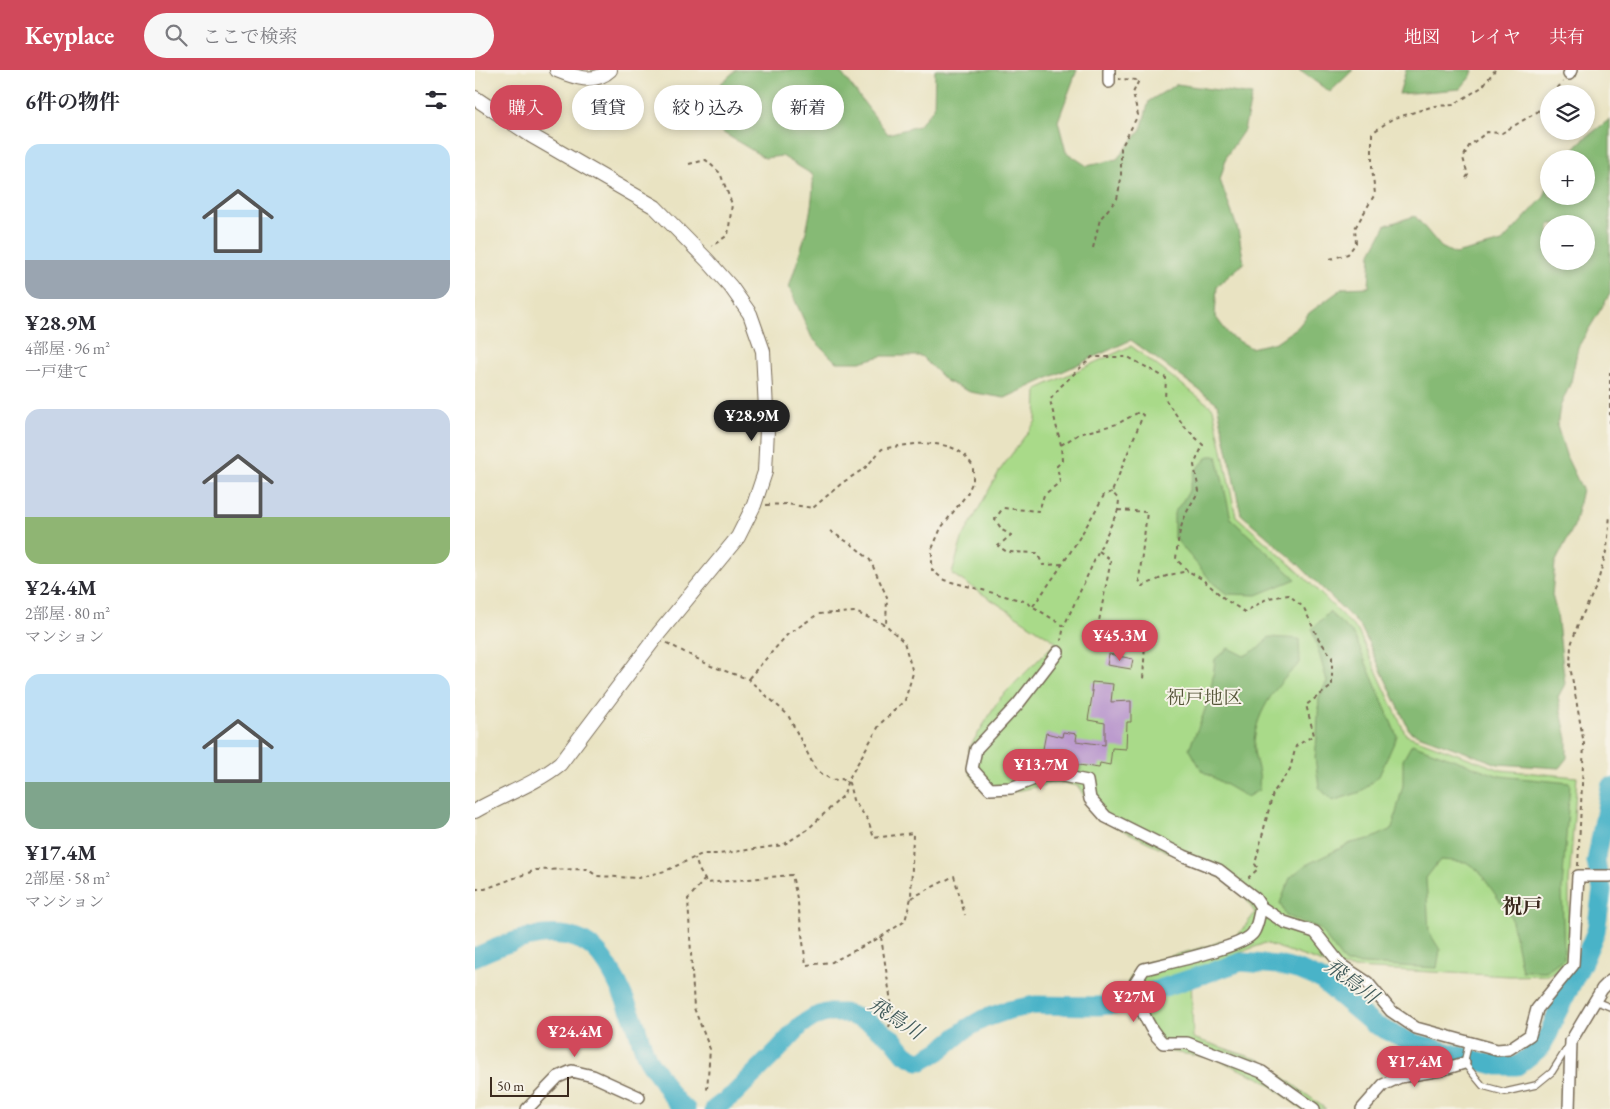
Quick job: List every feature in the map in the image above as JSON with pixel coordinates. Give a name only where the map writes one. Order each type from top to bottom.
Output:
[{"type":"street","points":[[557,70],[580,78],[593,79],[610,70]]},
{"type":"street","points":[[475,98],[532,136],[655,207],[702,254],[731,287],[750,314],[763,351],[767,429],[765,472],[754,505],[738,538],[655,638],[560,764],[545,776],[507,793],[475,811]]},
{"type":"street","points":[[1058,652],[1018,704],[976,749],[972,769],[977,777],[990,789],[1011,788],[1043,776],[1058,775],[1087,781],[1090,799],[1106,817],[1184,856],[1219,870],[1284,922],[1315,932],[1341,965],[1367,982],[1391,1011],[1416,1028],[1497,1050],[1509,1049],[1530,1035],[1537,1010],[1573,965],[1578,876],[1610,876]]},
{"type":"street","points":[[1259,902],[1253,933],[1247,937],[1217,951],[1144,969],[1135,982],[1139,1004],[1153,1034],[1163,1043],[1187,1043],[1262,1072],[1314,1109]]},
{"type":"street","points":[[1569,1109],[1571,1041],[1602,989],[1610,981]]},
{"type":"street","points":[[1362,1109],[1383,1085],[1400,1077],[1441,1070],[1464,1063]]},
{"type":"street","points":[[527,1109],[558,1077],[572,1071],[593,1076],[639,1097]]},
{"type":"lane","points":[[1595,1001],[1610,1007]]},
{"type":"lane","points":[[1469,1042],[1464,1063],[1483,1086],[1505,1092],[1536,1085],[1552,1072],[1571,1041]]},
{"type":"path","points":[[1330,259],[1348,254],[1356,243],[1355,228],[1375,194],[1372,167],[1372,133],[1393,119],[1434,106],[1453,104],[1482,87],[1495,70]]},
{"type":"path","points":[[1560,85],[1570,72]]},
{"type":"path","points":[[1093,248],[1100,219],[1117,200],[1121,179],[1121,148],[1138,115],[1133,93],[1139,80],[1109,77]]},
{"type":"path","points":[[1466,178],[1468,175],[1463,158],[1469,146],[1487,132],[1502,133],[1540,108]]},
{"type":"path","points":[[689,164],[707,160],[720,173],[732,204],[728,235],[702,254]]},
{"type":"path","points":[[1062,564],[1043,565],[1037,553],[1007,552],[998,546],[1011,535],[1002,530],[995,519],[1003,508],[1039,512],[1044,495],[1060,482],[1057,466],[1062,461],[1061,445],[1050,400],[1060,387],[1092,357],[1128,357],[1166,378],[1165,399],[1184,426],[1203,445],[1194,465],[1199,491],[1186,511],[1179,532],[1176,559],[1188,571],[1202,579],[1226,600],[1245,612],[1268,598],[1289,595],[1304,608],[1318,638],[1331,657],[1332,686],[1307,705],[1314,735],[1296,746],[1290,769],[1273,793],[1255,864],[1258,869],[1249,877],[1259,902]]},
{"type":"path","points":[[1610,372],[1610,424]]},
{"type":"path","points":[[1033,606],[1092,518],[1104,495],[1112,492],[1143,415],[1139,412],[1117,424],[1079,434],[1061,445]]},
{"type":"path","points":[[754,505],[787,504],[813,508],[842,483],[865,468],[881,449],[915,443],[949,447],[963,454],[973,466],[973,480],[967,494],[941,528],[932,549],[933,570],[943,580],[1025,602],[1064,626]]},
{"type":"path","points":[[1058,652],[1064,626],[1118,510],[1119,500],[1112,492]]},
{"type":"path","points":[[1118,510],[1147,512],[1139,580],[1142,586],[1169,575],[1188,571]]},
{"type":"path","points":[[1578,876],[1584,744],[1570,666],[1571,645],[1578,624],[1597,584],[1607,548],[1610,515]]},
{"type":"path","points":[[830,531],[854,546],[870,560],[887,597],[886,625]]},
{"type":"path","points":[[1099,551],[1111,560],[1098,626],[1108,640],[1145,643],[1143,680]]},
{"type":"path","points":[[475,889],[485,889],[536,870],[587,869],[597,876],[638,878],[665,871],[703,854],[719,854],[783,845],[807,830],[844,795],[847,782],[880,724],[905,700],[913,673],[904,642],[886,625],[855,612],[818,614],[787,635],[748,679]]},
{"type":"path","points":[[655,638],[711,666],[748,679],[788,714],[816,770],[832,780],[842,779],[849,783],[853,800],[868,820],[874,838],[913,833],[911,898],[905,921],[881,937],[831,962],[806,965],[798,903],[792,875],[707,883],[694,857]]},
{"type":"path","points":[[911,898],[954,876],[965,916]]},
{"type":"path","points":[[705,879],[687,898],[694,1008],[711,1048],[707,1090]]},
{"type":"path","points":[[881,937],[893,1015],[889,1027]]},
{"type":"green space","points":[[736,70],[839,70],[888,134],[918,126],[934,108],[935,70],[1077,70],[1058,121],[1066,152],[1087,166],[1117,159],[1141,130],[1149,101],[1177,84],[1252,95],[1244,130],[1227,155],[1220,180],[1238,230],[1244,263],[1217,286],[1215,316],[1230,336],[1251,348],[1276,342],[1298,327],[1309,313],[1343,288],[1369,287],[1371,253],[1386,225],[1415,216],[1441,247],[1455,254],[1502,242],[1540,201],[1540,205],[1595,205],[1595,150],[1572,150],[1583,140],[1595,140],[1595,130],[1610,119],[1610,294],[1578,347],[1571,382],[1560,407],[1557,426],[1567,458],[1582,489],[1574,526],[1555,563],[1552,595],[1557,614],[1565,684],[1558,697],[1567,739],[1567,758],[1559,768],[1498,764],[1410,732],[1361,627],[1295,561],[1241,514],[1217,403],[1131,340],[1005,398],[970,392],[946,381],[921,356],[882,356],[860,362],[836,362],[812,338],[789,287],[809,218],[813,175],[782,156],[765,158],[719,130],[762,130],[762,85],[719,85]]},
{"type":"green space","points":[[1299,70],[1353,70],[1330,92]]},
{"type":"green space","points":[[1406,70],[1473,70],[1471,76],[1460,89],[1399,94]]},
{"type":"green space","name":"祝戸地区","points":[[1131,346],[1213,408],[1236,516],[1300,573],[1358,631],[1406,735],[1501,770],[1577,777],[1569,883],[1569,961],[1548,975],[1510,976],[1335,967],[1265,943],[1191,972],[1193,1038],[1260,1060],[1326,1109],[1302,1109],[1264,1080],[1214,1058],[1158,1050],[1146,1033],[1128,982],[1138,965],[1208,946],[1238,935],[1255,913],[1245,897],[1220,877],[1096,817],[1078,786],[1057,782],[1004,794],[982,790],[969,772],[969,748],[1001,697],[1056,642],[952,574],[962,539],[1000,470],[1036,421],[1037,389]]},
{"type":"green space","points":[[1209,456],[1217,456],[1231,519],[1296,579],[1257,595],[1227,594],[1213,583],[1174,537],[1174,513],[1188,493],[1195,471]]},
{"type":"green space","points":[[1329,612],[1354,635],[1397,736],[1379,776],[1361,792],[1332,801],[1319,787],[1315,758],[1319,697],[1327,681],[1312,629]]},
{"type":"green space","points":[[1269,637],[1299,639],[1300,663],[1274,691],[1261,714],[1254,738],[1259,790],[1247,797],[1202,771],[1189,748],[1207,705],[1215,659],[1228,648],[1244,656],[1259,648]]},
{"type":"green space","points":[[1412,744],[1499,776],[1570,783],[1562,889],[1564,958],[1546,971],[1522,971],[1511,917],[1479,871],[1466,862],[1440,860],[1426,878],[1429,932],[1440,950],[1437,968],[1345,963],[1319,928],[1286,916],[1280,903],[1290,878],[1304,866],[1351,843],[1373,838],[1392,829],[1403,785],[1403,760]]},
{"type":"building","points":[[1109,654],[1133,659],[1131,669],[1107,665]]},
{"type":"building","points":[[1092,682],[1113,684],[1111,702],[1131,701],[1131,722],[1127,722],[1126,749],[1112,748],[1110,765],[1100,763],[1099,768],[1059,762],[1059,757],[1042,754],[1046,733],[1062,737],[1063,732],[1077,734],[1076,741],[1105,745],[1105,723],[1088,720],[1093,691],[1091,691]]},
{"type":"waterway","name":"飛鳥川","points":[[714,1109],[734,1094],[801,1025],[814,1017],[826,1013],[844,1013],[867,1021],[893,1039],[905,1054],[918,1061],[922,1061],[983,1019],[1009,1010],[1035,1005],[1098,1006],[1123,1004],[1153,991],[1241,962],[1278,965],[1301,971],[1320,979],[1373,1024],[1411,1042],[1498,1066],[1517,1066],[1540,1048],[1549,1033],[1596,931],[1602,890],[1596,862],[1610,787]]},
{"type":"waterway","name":"飛鳥川","points":[[475,957],[503,945],[535,936],[566,936],[581,940],[594,949],[606,963],[620,989],[634,1020],[647,1058],[671,1095],[686,1109]]},
{"type":"district","name":"祝戸","points":[[1522,906]]}]
